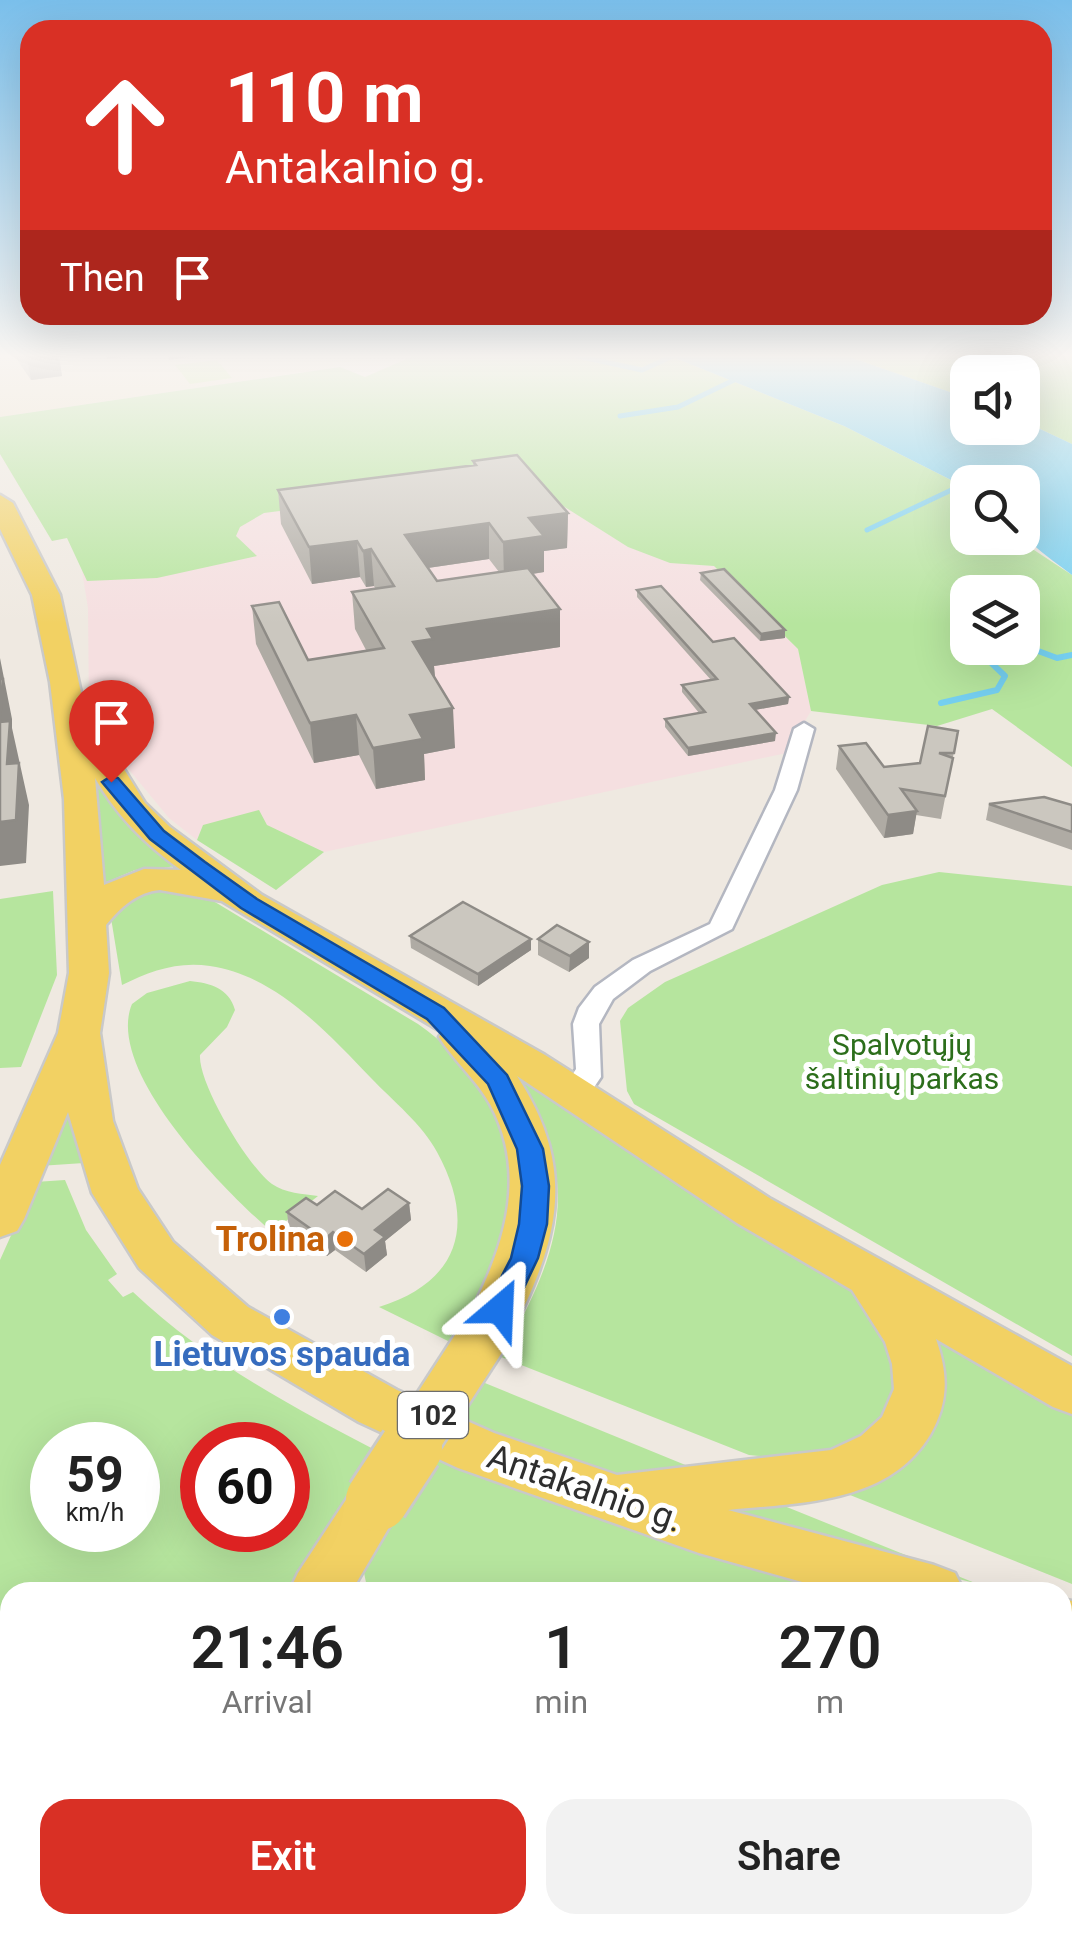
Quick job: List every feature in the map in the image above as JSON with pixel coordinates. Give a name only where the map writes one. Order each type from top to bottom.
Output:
[{"type":"main road","name":"Antakalnio g.","points":[[0,503],[46,594],[66,682],[81,799],[89,973],[79,1033],[91,1120],[103,1164],[132,1223],[156,1256],[230,1321],[378,1406],[478,1450],[610,1498],[783,1553],[895,1582]]},
{"type":"main road","name":"Antakalnio g.","points":[[66,682],[80,723],[131,809],[157,835],[249,903],[489,1040],[664,1156],[1072,1392]]},
{"type":"main road","points":[[86,924],[111,894],[151,878],[191,882],[249,903]]},
{"type":"main road","name":"102","points":[[325,1582],[512,1290],[533,1224],[536,1186],[530,1149],[498,1080],[436,1013]]},
{"type":"main road","points":[[0,1219],[79,1033]]},
{"type":"main road","points":[[610,1498],[817,1478],[851,1468],[876,1455],[898,1435],[915,1412],[922,1391],[920,1364],[910,1332],[852,1266]]},
{"type":"street","points":[[574,1094],[585,1085],[590,1070],[585,1026],[592,1004],[656,958],[720,929],[786,790],[804,730]]},
{"type":"shaded area","points":[[0,444],[469,444],[628,547],[694,565],[714,566],[798,649],[811,711],[799,731],[796,751],[324,852],[266,825],[203,825],[197,840],[169,818],[102,737],[89,710],[88,608],[81,565],[67,538],[52,541],[0,454]]},
{"type":"green space","points":[[0,444],[880,444],[950,479],[950,555],[1040,554],[1072,575],[1072,767],[992,709],[937,726],[811,711],[798,649],[714,566],[670,563],[628,547],[522,480],[264,513],[240,527],[236,536],[257,556],[157,578],[87,581],[67,538],[52,541],[0,454]]},
{"type":"green space","points":[[99,788],[138,835],[180,866],[135,870],[102,884],[95,789]]},
{"type":"green space","points":[[259,810],[267,825],[324,852],[276,890],[197,840],[203,825]]},
{"type":"green space","name":"Spalvotųjų šaltinių parkas","points":[[939,872],[1072,886],[1072,1356],[634,1104],[627,1091],[620,1021],[628,1008],[665,982],[882,885]]},
{"type":"green space","points":[[145,887],[191,891],[210,899],[418,1024],[450,1051],[476,1081],[502,1135],[514,1202],[488,1279],[450,1342],[379,1307],[427,1282],[453,1248],[456,1204],[431,1142],[318,1025],[257,981],[210,966],[187,965],[154,972],[122,985],[111,918]]},
{"type":"green space","points":[[53,891],[57,975],[21,1067],[0,1068],[0,899]]},
{"type":"green space","points":[[190,981],[218,988],[228,996],[235,1010],[227,1027],[200,1055],[207,1085],[227,1124],[272,1184],[318,1196],[272,1232],[227,1189],[175,1128],[152,1095],[136,1062],[128,1031],[132,1004],[147,993]]},
{"type":"green space","points":[[505,1065],[878,1306],[899,1390],[870,1428],[836,1449],[817,1454],[749,1455],[501,1357],[539,1280],[557,1211],[557,1176],[548,1141],[531,1104]]},
{"type":"green space","points":[[66,1092],[84,1163],[39,1166]]},
{"type":"green space","points":[[65,1180],[86,1230],[117,1274],[108,1280],[123,1297],[133,1292],[221,1362],[381,1453],[298,1582],[0,1582],[0,1260],[35,1182]]},
{"type":"green space","points":[[931,1332],[1072,1410],[1072,1582],[835,1489],[936,1413],[945,1379]]},
{"type":"green space","points":[[480,1381],[705,1473],[629,1480],[453,1423]]},
{"type":"green space","points":[[434,1454],[816,1582],[366,1582],[363,1568]]},
{"type":"green space","points":[[762,1497],[973,1582],[836,1550],[694,1508]]},
{"type":"water","points":[[880,444],[1072,444],[1072,575],[1040,550],[1040,465],[950,465],[950,479]]},
{"type":"building","points":[[517,455],[568,513],[529,518],[544,536],[503,542],[489,523],[405,535],[437,581],[528,568],[560,609],[427,629],[433,639],[413,642],[453,708],[410,715],[423,739],[373,748],[356,715],[310,723],[252,606],[279,602],[308,660],[384,648],[352,592],[394,586],[371,549],[363,551],[357,541],[309,547],[278,490],[476,465],[473,461]]},
{"type":"building","points":[[724,569],[785,630],[761,634],[701,573]]},
{"type":"building","points":[[661,586],[713,642],[734,638],[789,697],[750,704],[776,733],[688,748],[665,719],[705,712],[682,685],[717,679],[637,590]]},
{"type":"building","points":[[0,679],[3,679],[0,721]]},
{"type":"building","points":[[10,721],[7,764],[19,763],[16,820],[0,822],[0,722]]},
{"type":"building","points":[[928,726],[958,731],[954,753],[939,753],[953,758],[945,796],[901,789],[917,811],[888,815],[839,746],[866,743],[884,767],[920,763]]},
{"type":"building","points":[[1044,797],[1072,805],[1072,832],[989,804]]},
{"type":"building","points":[[463,902],[531,939],[478,974],[410,936]]},
{"type":"building","points":[[557,925],[589,942],[570,956],[538,939]]},
{"type":"building","points":[[388,1189],[409,1203],[375,1230],[385,1237],[364,1254],[333,1232],[325,1239],[287,1212],[306,1198],[317,1205],[335,1191],[362,1209]]},
{"type":"waterway","points":[[867,530],[950,491]]},
{"type":"waterway","points":[[1040,652],[1057,658],[1072,655]]},
{"type":"waterway","points":[[941,703],[997,690],[1005,676],[993,665]]},
{"type":"place","name":"Trolina","points":[[345,1239]]},
{"type":"place","name":"Lietuvos spauda","points":[[282,1317]]},
{"type":"route","points":[[111,782],[157,835],[198,867],[249,903],[436,1013],[498,1080],[530,1149],[536,1186],[533,1224],[524,1258],[500,1309]]}]
